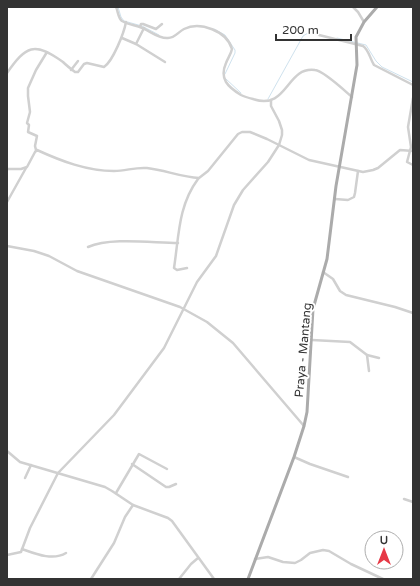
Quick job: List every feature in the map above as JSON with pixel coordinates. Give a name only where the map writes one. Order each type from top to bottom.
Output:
[{"type":"main road","points":[[364,22],[377,7]]},
{"type":"main road","name":"Praya - Mantang","points":[[248,579],[294,457],[307,412],[313,309],[328,253],[336,186],[357,65],[356,37],[364,22]]},
{"type":"street","points":[[116,7],[120,19],[126,22],[141,25],[146,24],[156,29],[162,24]]},
{"type":"street","points":[[353,7],[364,22]]},
{"type":"street","points":[[7,73],[17,58],[28,50],[34,48],[47,52],[75,72],[78,72],[84,64],[87,63],[102,67],[106,66],[122,38],[126,22]]},
{"type":"street","points":[[141,25],[157,35],[166,38],[172,38],[182,30],[193,27],[202,27],[219,32],[229,43],[232,49],[224,70],[223,76],[226,82],[244,96],[258,101],[271,100],[284,91],[292,79],[301,73],[314,70],[322,73],[352,96]]},
{"type":"street","points":[[136,44],[144,28]]},
{"type":"street","points":[[319,35],[365,47],[370,60],[374,65],[413,85]]},
{"type":"street","points":[[122,38],[136,44],[165,62]]},
{"type":"street","points":[[7,202],[36,150],[35,146],[37,137],[28,132],[30,125],[27,122],[30,108],[28,92],[32,77],[47,52]]},
{"type":"street","points":[[71,70],[78,61]]},
{"type":"street","points":[[413,98],[408,126],[412,151],[408,162],[413,165]]},
{"type":"street","points":[[7,555],[19,553],[22,549],[30,528],[58,473],[118,410],[164,348],[197,282],[216,256],[228,220],[240,195],[268,162],[280,145],[282,130],[280,121],[271,106],[271,100]]},
{"type":"street","points":[[187,268],[177,270],[174,268],[183,207],[199,178],[208,171],[238,134],[242,132],[254,134],[309,160],[363,172],[378,168],[400,150],[412,151]]},
{"type":"street","points":[[36,150],[54,158],[98,169],[116,171],[134,167],[146,168],[199,178]]},
{"type":"street","points":[[7,169],[26,168]]},
{"type":"street","points":[[335,199],[348,200],[354,197],[358,171]]},
{"type":"street","points":[[88,247],[94,244],[108,242],[178,243]]},
{"type":"street","points":[[7,246],[45,254],[77,272],[183,309],[207,322],[233,343],[304,426]]},
{"type":"street","points":[[323,272],[333,279],[340,291],[346,295],[413,313]]},
{"type":"street","points":[[312,340],[350,342],[367,355],[379,358]]},
{"type":"street","points":[[367,355],[369,371]]},
{"type":"street","points":[[7,451],[20,462],[105,487],[133,505],[169,519],[178,528],[214,579]]},
{"type":"street","points":[[116,493],[139,454],[167,469]]},
{"type":"street","points":[[294,457],[348,477]]},
{"type":"street","points":[[132,464],[167,487],[176,484]]},
{"type":"street","points":[[25,478],[31,465]]},
{"type":"street","points":[[404,500],[413,502]]},
{"type":"street","points":[[91,579],[114,543],[125,517],[133,505]]},
{"type":"street","points":[[22,549],[36,554],[56,557],[66,553]]},
{"type":"street","points":[[255,558],[268,556],[283,562],[295,563],[310,553],[321,550],[329,551],[351,564],[383,579]]},
{"type":"street","points":[[179,579],[198,558]]},
{"type":"waterway","points":[[118,7],[124,21],[142,26],[159,35]]},
{"type":"waterway","points":[[214,29],[225,35],[235,50],[225,74]]},
{"type":"waterway","points":[[268,99],[303,36],[308,33],[319,34]]},
{"type":"waterway","points":[[337,38],[366,45],[376,61],[382,67],[413,82]]},
{"type":"waterway","points":[[226,79],[241,93]]},
{"type":"waterway","points":[[413,127],[413,137]]}]
